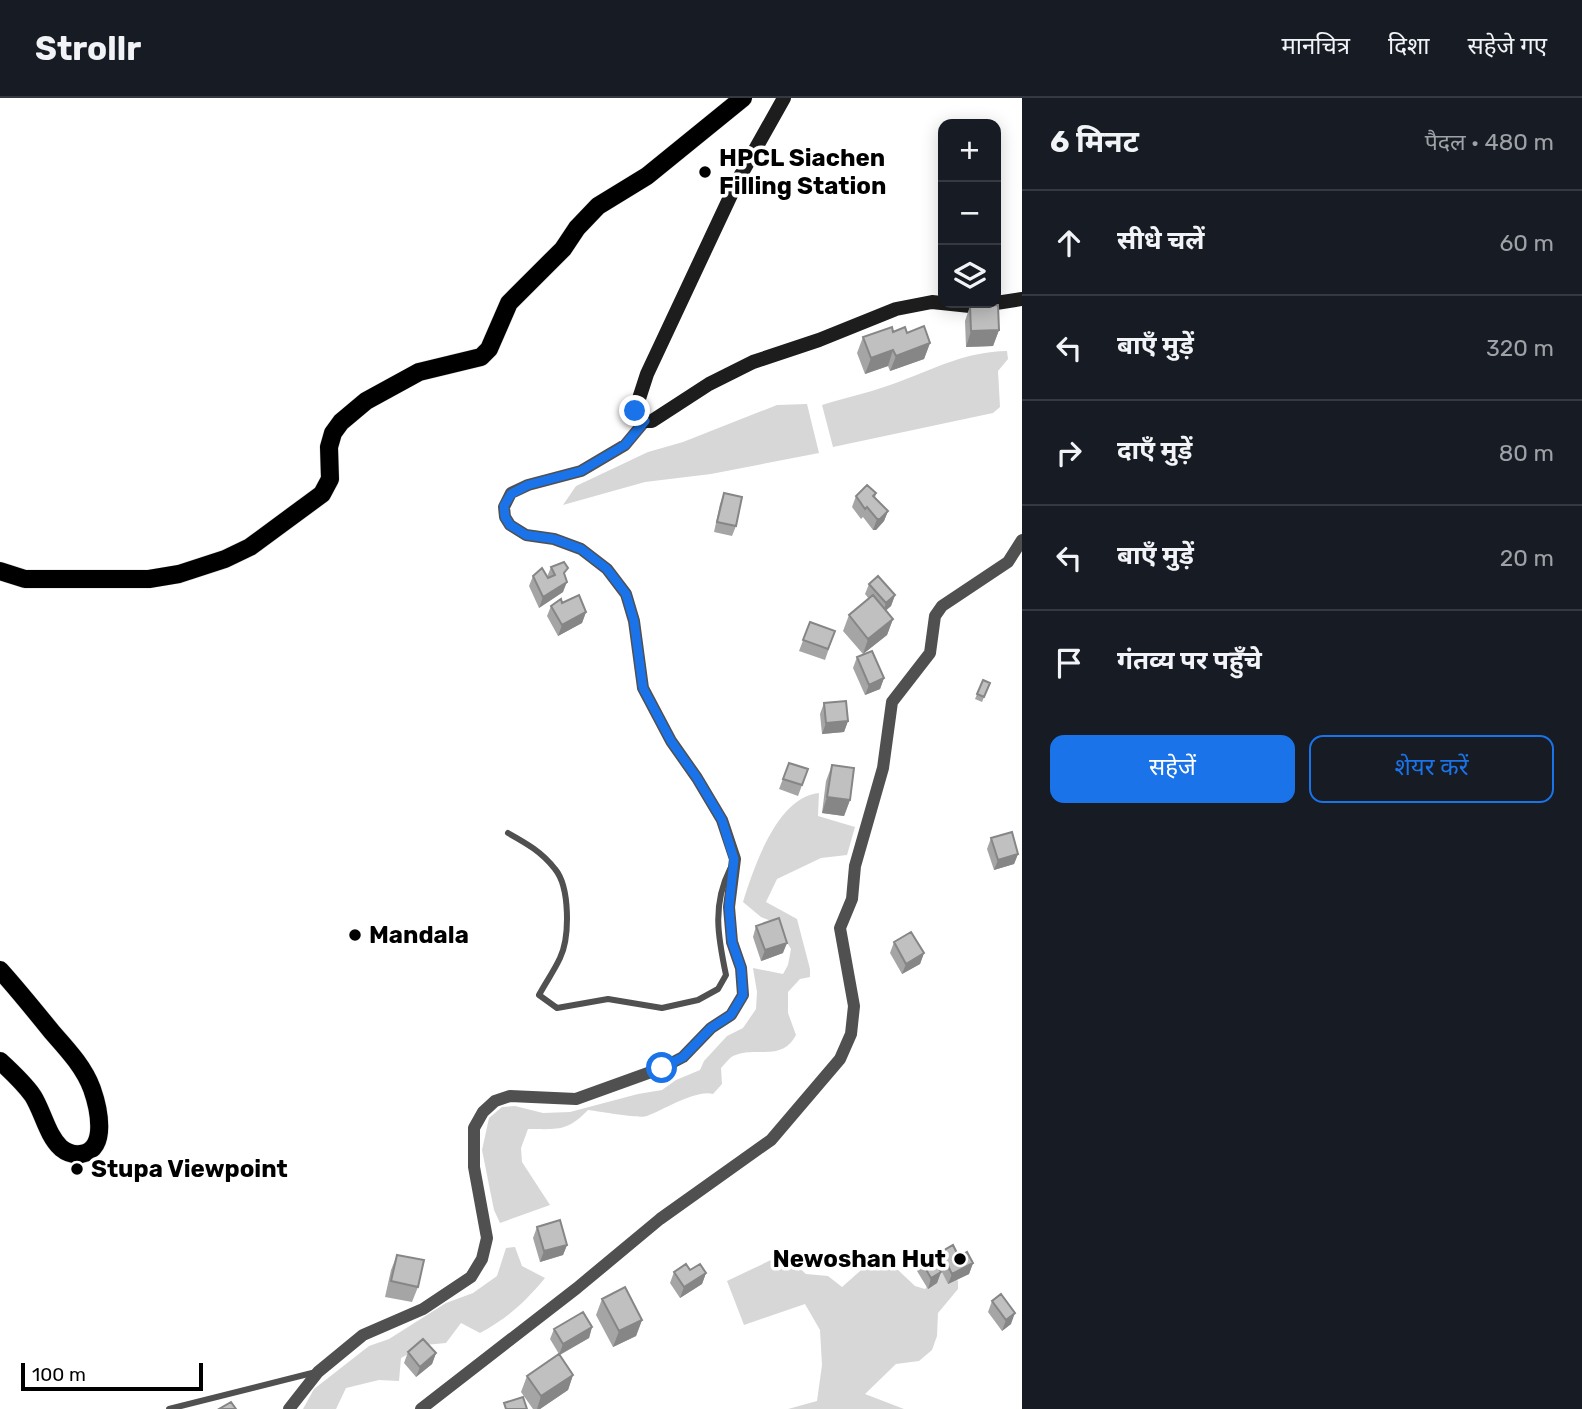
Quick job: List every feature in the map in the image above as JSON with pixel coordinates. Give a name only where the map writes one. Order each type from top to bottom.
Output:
[{"type":"main road","points":[[0,571],[25,579],[149,579],[178,574],[225,559],[250,547],[322,494],[330,480],[328,447],[332,433],[341,422],[366,401],[419,372],[481,357],[488,349],[509,303],[563,249],[577,228],[598,206],[647,176],[743,98]]},
{"type":"main road","points":[[0,970],[76,1060],[91,1086],[99,1112],[100,1130],[94,1144],[85,1154],[73,1155],[63,1150],[55,1141],[34,1098],[21,1080],[0,1061]]},
{"type":"street","points":[[784,98],[738,180],[647,374],[635,411],[645,421],[652,421],[709,384],[753,362],[819,340],[896,309],[938,303]]},
{"type":"street","points":[[1001,302],[1022,299]]},
{"type":"street","points":[[289,1409],[318,1372],[363,1335],[423,1309],[471,1277],[482,1259],[487,1238],[474,1167],[474,1128],[483,1112],[495,1101],[510,1096],[576,1099],[620,1084],[683,1057],[711,1028],[731,1015],[743,995],[741,968],[732,942],[729,907],[734,859],[722,820],[671,741],[643,688],[634,621],[626,594],[607,569],[581,549],[554,539],[526,535],[510,525],[505,517],[504,506],[511,494],[528,485],[581,471],[625,445],[645,421]]},
{"type":"street","points":[[421,1409],[578,1288],[660,1219],[771,1140],[840,1059],[851,1034],[854,1006],[840,928],[852,899],[855,866],[883,768],[892,702],[930,653],[935,616],[942,606],[1008,562],[1022,540]]},
{"type":"lane","points":[[508,833],[536,849],[558,871],[566,899],[568,922],[562,955],[539,995],[557,1008],[608,999],[662,1009],[698,1000],[718,989],[726,975],[717,914],[721,887],[734,859]]},
{"type":"lane","points":[[169,1409],[318,1372]]},
{"type":"shaded area","points":[[1007,351],[1008,359],[998,371],[1000,407],[993,413],[833,447],[822,405],[882,388],[965,357]]},
{"type":"shaded area","points":[[807,404],[819,453],[711,474],[645,482],[563,505],[576,486],[648,452],[683,442],[777,405]]},
{"type":"shaded area","points":[[819,793],[818,816],[855,827],[847,855],[821,858],[777,879],[766,902],[797,919],[810,969],[810,977],[800,979],[788,992],[788,1013],[796,1035],[783,1049],[733,1056],[721,1068],[722,1084],[713,1094],[698,1094],[643,1117],[588,1110],[574,1122],[561,1128],[528,1129],[521,1148],[522,1162],[550,1205],[500,1223],[494,1210],[482,1150],[489,1118],[502,1107],[515,1106],[543,1113],[570,1112],[662,1090],[676,1080],[700,1070],[704,1061],[727,1036],[743,1028],[756,1009],[757,992],[753,968],[783,974],[791,949],[774,922],[761,917],[743,902],[761,853],[779,820],[804,797]]},
{"type":"shaded area","points":[[515,1247],[522,1266],[545,1278],[508,1315],[480,1333],[461,1323],[446,1343],[425,1345],[401,1358],[399,1381],[379,1380],[346,1388],[336,1409],[303,1409],[314,1389],[369,1346],[389,1339],[446,1303],[473,1293],[497,1276],[506,1248]]},
{"type":"shaded area","points":[[790,1251],[797,1266],[806,1274],[828,1276],[842,1287],[868,1264],[898,1270],[915,1286],[925,1289],[937,1274],[947,1272],[958,1281],[958,1289],[938,1313],[937,1336],[932,1350],[919,1361],[896,1364],[865,1394],[904,1409],[788,1409],[817,1401],[822,1365],[820,1330],[805,1304],[744,1325],[727,1281]]},
{"type":"building","points":[[970,308],[998,308],[999,330],[971,331]]},
{"type":"building","points":[[924,326],[930,343],[896,356],[893,350],[871,358],[863,337],[892,327],[893,332],[905,327],[907,333]]},
{"type":"building","points":[[867,485],[876,493],[873,496],[888,511],[880,519],[867,507],[865,509],[856,496]]},
{"type":"building","points":[[724,493],[742,497],[736,526],[717,522]]},
{"type":"building","points":[[564,562],[568,568],[564,573],[567,582],[543,597],[533,576],[542,568],[548,578],[555,575],[551,567]]},
{"type":"building","points":[[878,576],[895,595],[886,603],[869,584]]},
{"type":"building","points":[[579,595],[586,612],[562,625],[551,606],[561,599],[562,603]]},
{"type":"building","points":[[873,595],[893,619],[868,639],[849,615]]},
{"type":"building","points":[[810,622],[835,631],[828,649],[803,640]]},
{"type":"building","points":[[872,651],[884,678],[869,685],[857,657]]},
{"type":"building","points":[[983,680],[990,683],[984,697],[977,694]]},
{"type":"building","points":[[846,701],[848,721],[826,723],[824,703]]},
{"type":"building","points":[[789,763],[808,769],[802,785],[783,779]]},
{"type":"building","points":[[832,765],[854,768],[850,800],[827,797]]},
{"type":"building","points":[[1012,832],[1018,854],[998,860],[991,838]]},
{"type":"building","points":[[779,918],[787,943],[765,950],[756,926]]},
{"type":"building","points":[[911,932],[924,953],[906,964],[894,942]]},
{"type":"building","points":[[560,1220],[567,1245],[544,1251],[537,1227]]},
{"type":"building","points":[[953,1245],[959,1257],[967,1252],[973,1263],[952,1274],[941,1252]]},
{"type":"building","points":[[397,1255],[424,1260],[418,1287],[391,1281]]},
{"type":"building","points":[[930,1255],[941,1272],[931,1278],[921,1261]]},
{"type":"building","points":[[686,1264],[690,1270],[700,1264],[706,1273],[684,1287],[674,1272]]},
{"type":"building","points":[[625,1287],[642,1320],[619,1331],[602,1299]]},
{"type":"building","points":[[1001,1294],[1015,1313],[1006,1320],[992,1301]]},
{"type":"building","points":[[583,1312],[592,1327],[563,1344],[554,1329]]},
{"type":"building","points":[[423,1339],[436,1353],[420,1367],[408,1352]]},
{"type":"building","points":[[559,1354],[573,1375],[541,1396],[527,1376]]},
{"type":"building","points":[[523,1397],[527,1409],[506,1409],[504,1403]]},
{"type":"building","points":[[231,1402],[236,1409],[219,1409]]},
{"type":"place","name":"HPCL Siachen Filling Station","points":[[705,172]]},
{"type":"place","name":"Mandala","points":[[355,935]]},
{"type":"place","name":"Stupa Viewpoint","points":[[77,1169]]},
{"type":"place","name":"Newoshan Hut","points":[[960,1259]]},
{"type":"route","points":[[635,411],[645,421],[625,445],[581,471],[528,485],[511,494],[504,506],[505,517],[510,525],[526,535],[554,539],[581,549],[607,569],[626,594],[634,621],[643,688],[671,741],[722,820],[734,859],[729,907],[732,942],[741,968],[743,995],[731,1015],[711,1028],[683,1057],[662,1068]]}]
